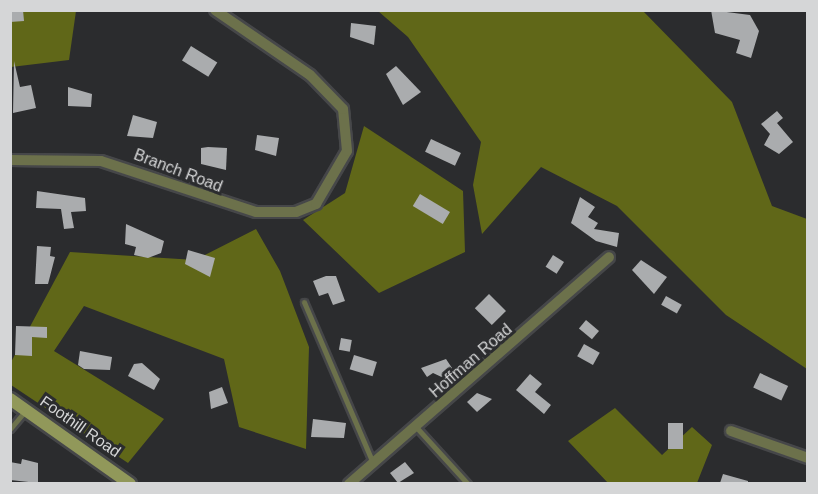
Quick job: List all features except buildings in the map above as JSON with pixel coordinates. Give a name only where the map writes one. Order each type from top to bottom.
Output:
[{"type":"street","name":"Branch Road","points":[[10,160],[101,161],[256,212],[296,212],[316,204],[347,151],[343,109],[310,75],[215,10]]},
{"type":"street","name":"Hoffman Road","points":[[349,483],[417,428],[609,257]]},
{"type":"street","name":"Foothill Road","points":[[10,399],[130,483]]},
{"type":"street","points":[[731,430],[807,458]]},
{"type":"lane","points":[[304,302],[374,465]]},
{"type":"lane","points":[[10,429],[26,410]]},
{"type":"lane","points":[[417,428],[468,483]]},
{"type":"green space","points":[[10,11],[76,11],[69,60],[11,67]]},
{"type":"green space","points":[[378,11],[643,11],[732,102],[772,206],[807,219],[807,369],[726,315],[617,206],[541,167],[482,234],[473,185],[481,142],[408,37]]},
{"type":"green space","points":[[364,126],[463,191],[465,252],[379,293],[303,220],[345,193]]},
{"type":"green space","points":[[256,229],[280,271],[309,347],[306,449],[239,427],[224,359],[84,306],[54,351],[164,419],[128,463],[11,385],[10,364],[70,252],[195,260]]},
{"type":"green space","points":[[615,408],[662,455],[692,427],[712,445],[697,483],[609,484],[568,441]]}]
